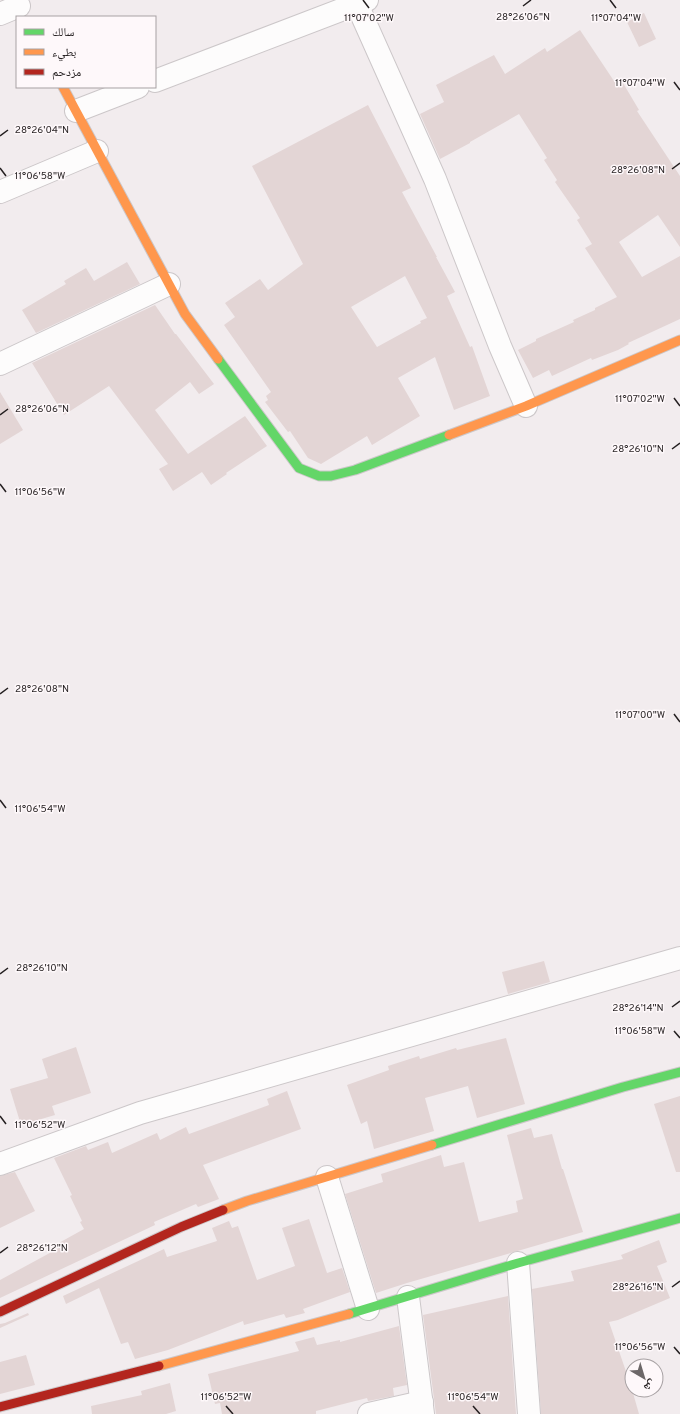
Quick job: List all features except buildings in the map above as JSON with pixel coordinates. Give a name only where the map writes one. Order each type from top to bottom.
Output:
[{"type":"street","points":[[156,81],[359,1],[435,179],[500,346],[526,406]]},
{"type":"street","points":[[64,88],[186,314],[299,468],[320,476],[331,476],[355,470],[526,406],[680,340]]},
{"type":"street","points":[[76,111],[135,88]]},
{"type":"street","points":[[0,192],[97,151]]},
{"type":"street","points":[[0,364],[169,284]]},
{"type":"street","points":[[0,1164],[140,1113],[680,958]]},
{"type":"street","points":[[0,1312],[181,1227],[246,1201],[623,1087],[680,1072]]},
{"type":"street","points":[[327,1177],[368,1309]]},
{"type":"street","points":[[0,1407],[368,1309],[518,1263],[680,1218]]},
{"type":"street","points":[[518,1263],[529,1414]]},
{"type":"street","points":[[370,1414],[423,1408],[408,1297]]},
{"type":"traffic: fast","points":[[218,359],[299,468],[319,476],[331,476],[355,470],[449,435]]},
{"type":"traffic: fast","points":[[432,1145],[623,1087],[680,1072]]},
{"type":"traffic: fast","points":[[349,1314],[518,1263],[680,1218]]},
{"type":"traffic: slow","points":[[64,88],[185,314],[218,359]]},
{"type":"traffic: slow","points":[[449,435],[526,406],[680,340]]},
{"type":"traffic: slow","points":[[223,1210],[247,1201],[432,1145]]},
{"type":"traffic: slow","points":[[159,1366],[349,1314]]},
{"type":"traffic: jam","points":[[0,1312],[181,1227],[223,1210]]},
{"type":"traffic: jam","points":[[0,1407],[159,1366]]}]
